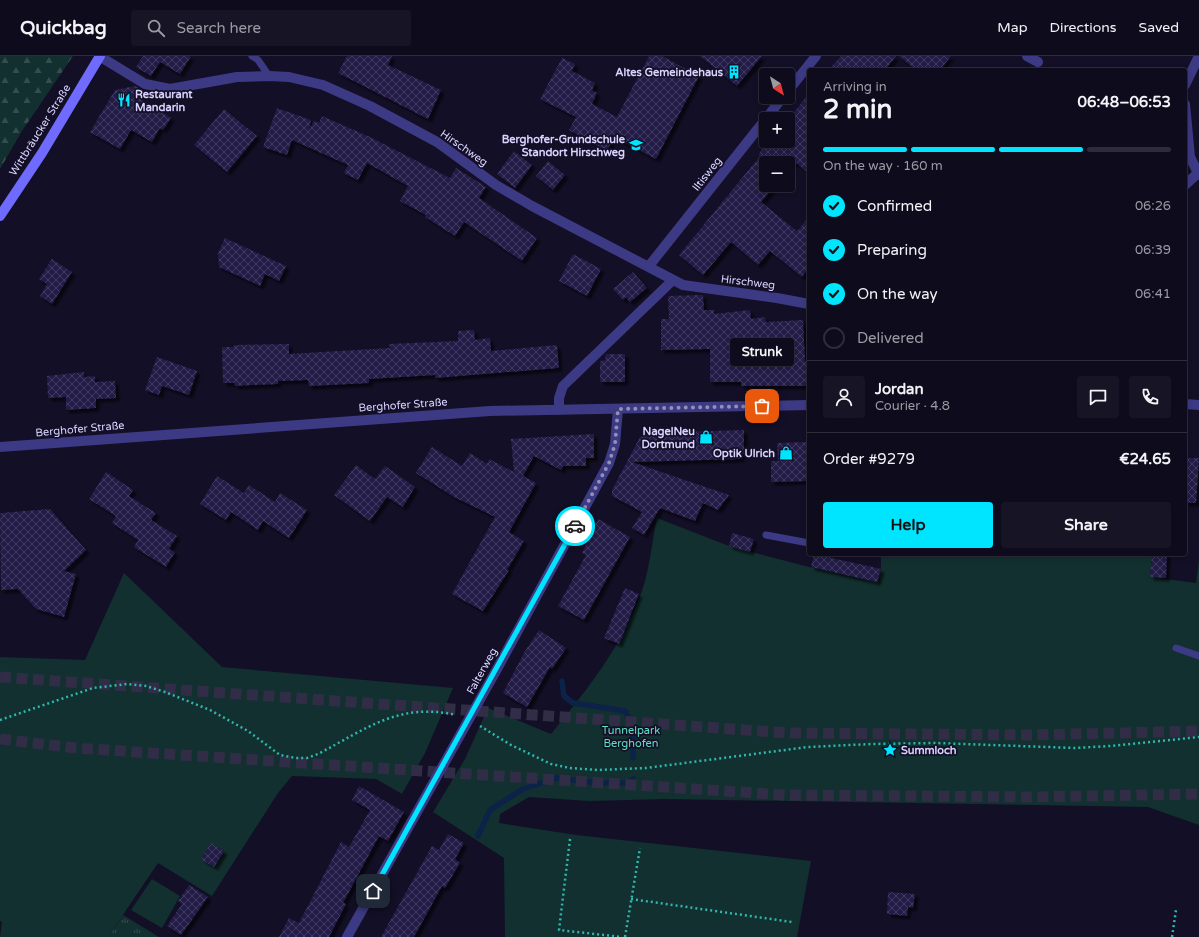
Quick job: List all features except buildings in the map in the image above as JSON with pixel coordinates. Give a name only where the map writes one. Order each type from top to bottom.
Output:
[{"type":"main road","name":"Wittbräucker Straße","points":[[0,216],[42,153],[99,56]]},
{"type":"street","name":"Hirschweg","points":[[99,56],[145,84],[170,89],[237,77],[268,76],[289,77],[323,85],[370,106],[437,142],[496,186],[683,285],[807,304]]},
{"type":"street","points":[[795,82],[816,56]]},
{"type":"street","points":[[1027,56],[1038,62]]},
{"type":"street","points":[[1187,81],[1199,56]]},
{"type":"street","name":"Iltisweg","points":[[649,266],[777,104]]},
{"type":"street","points":[[1187,125],[1190,157],[1198,174],[1187,183]]},
{"type":"street","points":[[559,410],[563,386],[673,280]]},
{"type":"street","points":[[1187,404],[1199,405]]},
{"type":"street","name":"Berghofer Straße","points":[[0,447],[435,414],[525,409],[559,410],[807,405]]},
{"type":"street","name":"Falterweg","points":[[347,937],[470,718],[609,463],[615,444],[618,409]]},
{"type":"lane","points":[[252,56],[258,60],[268,76]]},
{"type":"lane","points":[[766,535],[807,543]]},
{"type":"lane","points":[[1176,648],[1199,656]]},
{"type":"path","points":[[0,720],[93,688],[127,684],[146,686],[210,710],[248,731],[274,752],[280,755],[296,758],[307,758],[318,754],[395,715],[432,711],[470,718],[511,746],[551,764],[570,768],[597,770],[646,768],[808,747],[935,743],[1075,748],[1199,737]]},
{"type":"path","points":[[570,840],[559,930],[624,937],[640,848]]},
{"type":"path","points":[[631,899],[792,922]]},
{"type":"path","points":[[1172,937],[1176,910]]},
{"type":"green space","points":[[0,56],[73,56],[22,131],[0,169]]},
{"type":"green space","name":"Tunnelpark Berghofen","points":[[657,518],[729,546],[809,567],[877,582],[881,569],[881,556],[1152,556],[1150,577],[1196,583],[1199,560],[1199,825],[1148,807],[665,799],[589,801],[529,797],[500,814],[499,823],[576,835],[811,861],[797,937],[505,937],[504,858],[433,812],[465,759],[488,708],[551,734],[590,685],[622,635],[643,588]]},
{"type":"green space","points":[[124,573],[222,667],[453,688],[425,753],[402,794],[376,779],[292,776],[278,793],[212,896],[158,863],[108,937],[0,937],[2,922],[0,921],[0,657],[85,660]]},
{"type":"green space","points":[[152,879],[180,896],[162,928],[131,910]]},
{"type":"green space","points":[[123,915],[159,937],[108,937]]},
{"type":"waterway","points":[[562,681],[564,696],[573,703],[625,711],[633,726],[633,758]]},
{"type":"waterway","points":[[478,836],[490,810],[523,789],[556,778],[599,783],[628,783],[633,779]]},
{"type":"tunnel","points":[[0,677],[788,733],[1032,735],[1199,731]]},
{"type":"tunnel","points":[[0,739],[76,748],[785,795],[1031,797],[1199,794]]},
{"type":"way so far","points":[[575,526],[609,463],[615,444],[618,409],[762,406]]},
{"type":"place","name":"Altes Gemeindehaus","points":[[734,72]]},
{"type":"place","name":"Restaurant Mandarin","points":[[124,100]]},
{"type":"place","name":"Berghofer-Grundschule Standort Hirschweg","points":[[636,145]]},
{"type":"place","name":"Strunk","points":[[762,406]]},
{"type":"place","name":"NagelNeu Dortmund","points":[[706,437]]},
{"type":"place","name":"Optik Ulrich","points":[[786,453]]},
{"type":"place","name":"Summloch","points":[[890,750]]},
{"type":"route","points":[[373,891],[497,670],[575,526]]}]
